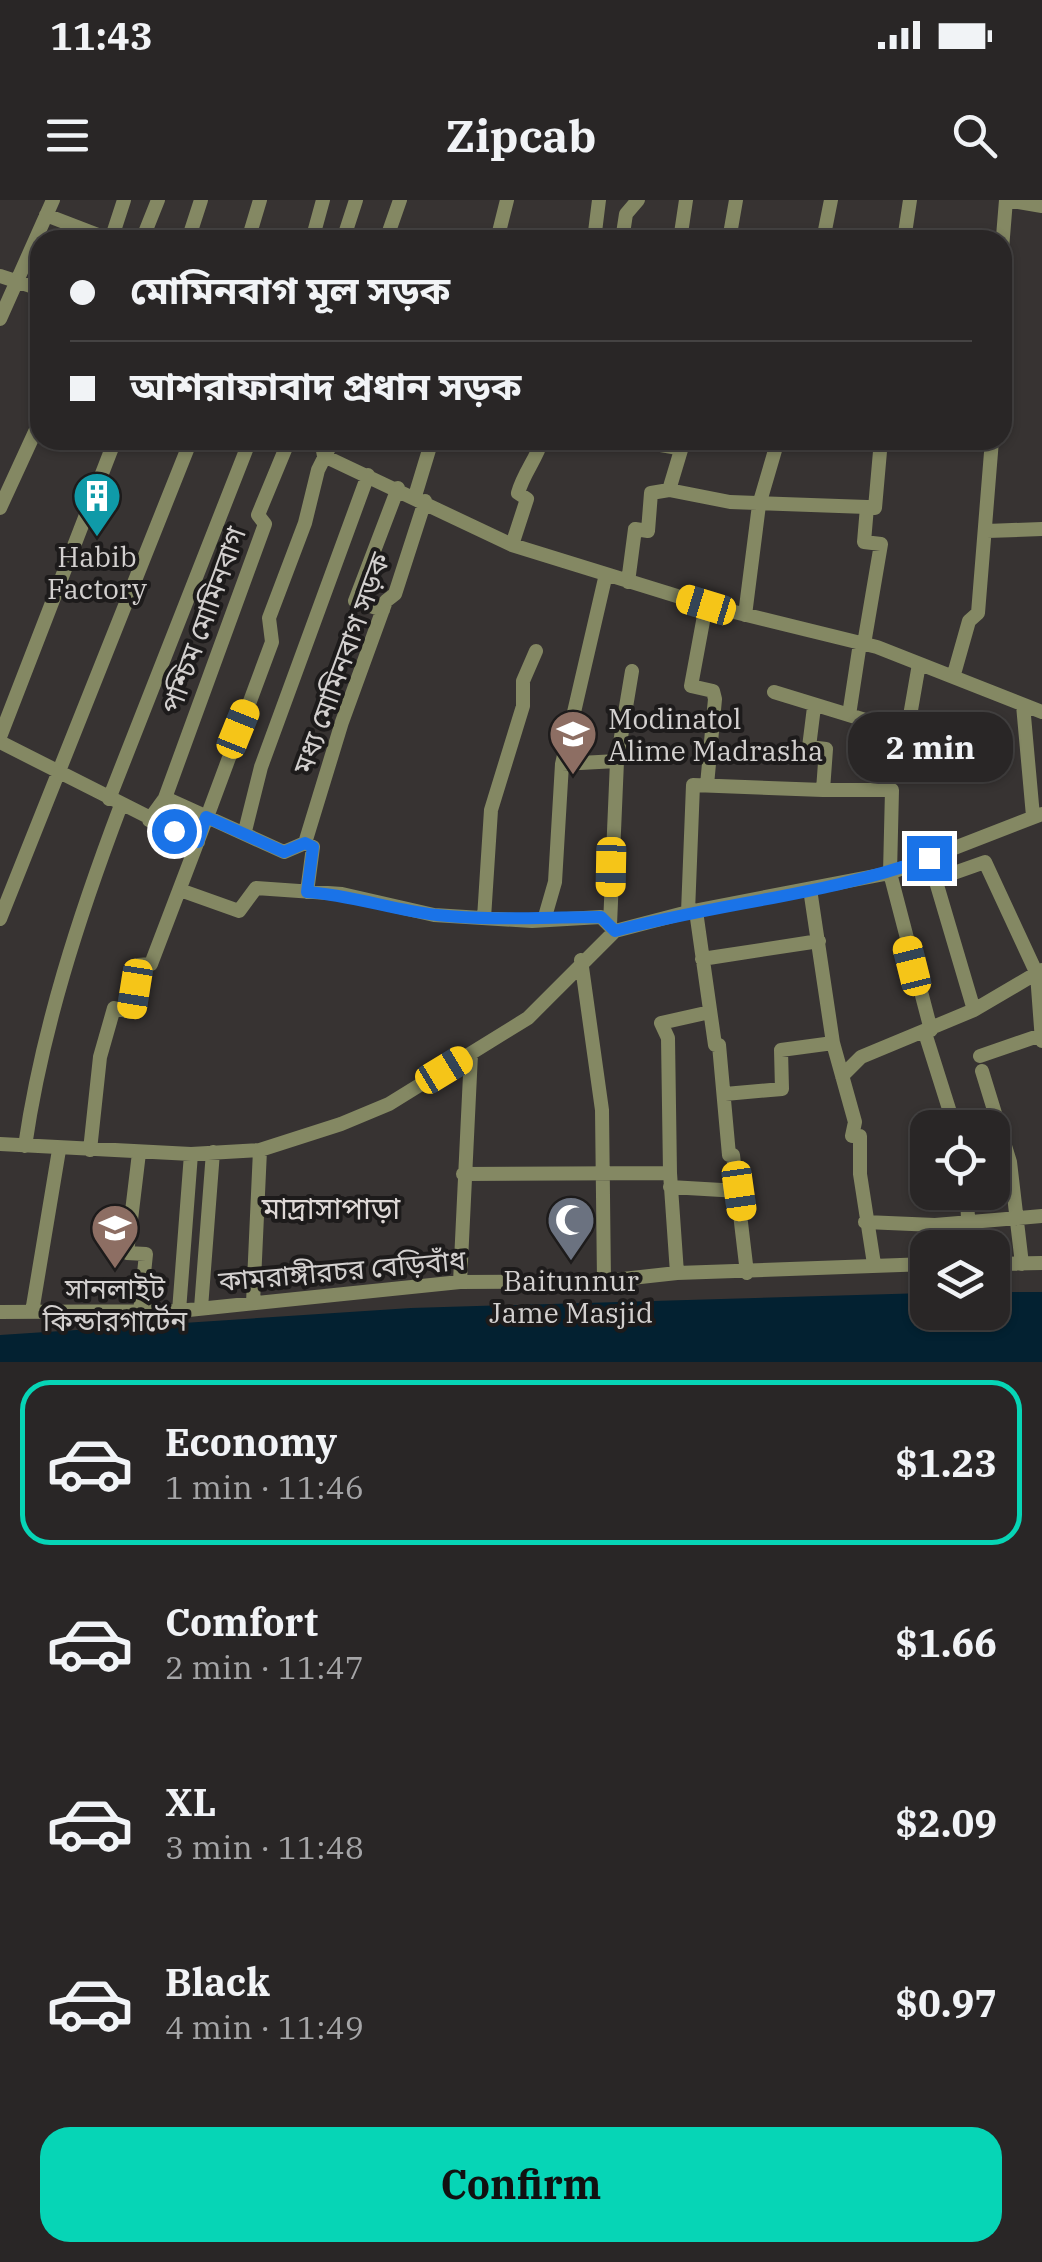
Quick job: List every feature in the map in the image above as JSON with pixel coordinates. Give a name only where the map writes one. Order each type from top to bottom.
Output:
[{"type":"street","points":[[40,230],[53,200]]},
{"type":"street","points":[[114,230],[124,200]]},
{"type":"street","points":[[146,230],[158,200]]},
{"type":"street","points":[[191,230],[200,200]]},
{"type":"street","points":[[251,230],[260,200]]},
{"type":"street","points":[[315,230],[323,200]]},
{"type":"street","points":[[346,230],[356,200]]},
{"type":"street","points":[[390,230],[400,200]]},
{"type":"street","points":[[499,230],[507,200]]},
{"type":"street","points":[[595,230],[599,200]]},
{"type":"street","points":[[624,230],[626,214],[638,200]]},
{"type":"street","points":[[682,230],[686,200]]},
{"type":"street","points":[[731,230],[736,200]]},
{"type":"street","points":[[824,230],[831,200]]},
{"type":"street","points":[[906,230],[910,200]]},
{"type":"street","points":[[1004,230],[1006,200],[1042,206]]},
{"type":"street","points":[[46,215],[85,230]]},
{"type":"street","points":[[0,319],[30,252]]},
{"type":"street","points":[[0,276],[30,285]]},
{"type":"street","points":[[0,508],[30,443]]},
{"type":"street","points":[[111,450],[0,740],[198,842]]},
{"type":"street","points":[[0,919],[187,450]]},
{"type":"street","points":[[25,1146],[33,1087],[115,802],[246,450]]},
{"type":"street","name":"পশ্চিম মোমিনবাগ","points":[[150,820],[165,798],[248,581],[266,524],[258,514],[286,450]]},
{"type":"street","points":[[90,1150],[100,1057],[114,1008],[131,1012],[138,965],[151,964],[198,842],[272,642],[269,618],[280,599],[322,450]]},
{"type":"street","points":[[326,450],[465,526],[512,544],[706,605],[862,644],[954,674],[1042,712]]},
{"type":"street","name":"মধ্য মোমিনবাগ সড়ক","points":[[305,843],[342,722],[383,610],[395,594],[430,450]]},
{"type":"street","points":[[512,544],[526,510],[527,498],[518,493],[524,472],[539,450]]},
{"type":"street","points":[[669,490],[679,450]]},
{"type":"street","points":[[745,615],[760,505],[775,450]]},
{"type":"street","points":[[628,582],[635,529],[648,531],[652,493],[669,490],[760,505],[875,508],[880,450]]},
{"type":"street","points":[[954,674],[969,620],[978,613],[991,450]]},
{"type":"street","points":[[244,831],[261,767],[368,475]]},
{"type":"street","points":[[383,610],[355,601],[398,488]]},
{"type":"street","points":[[849,714],[880,544],[864,542],[867,507]]},
{"type":"street","points":[[986,530],[1042,530]]},
{"type":"street","points":[[544,920],[555,882],[562,764],[606,574]]},
{"type":"street","points":[[706,605],[692,686],[713,691],[715,700],[706,786]]},
{"type":"street","points":[[484,918],[492,810],[523,706],[523,681],[536,651]]},
{"type":"street","points":[[774,692],[908,733],[919,664]]},
{"type":"street","points":[[613,928],[617,761],[632,672]]},
{"type":"street","points":[[0,1144],[139,1153],[260,1150],[389,1104],[528,1018],[613,928],[890,872],[1038,815],[1023,705]]},
{"type":"street","points":[[814,706],[810,747],[826,749],[823,790]]},
{"type":"street","points":[[562,764],[617,761]]},
{"type":"street","points":[[746,1273],[739,1191],[733,1155],[729,1155],[720,1045],[715,1046],[692,911],[693,785],[892,790],[890,872],[950,1110]]},
{"type":"street","points":[[165,798],[284,852],[305,843],[313,847],[307,892]]},
{"type":"street","points":[[929,858],[974,1010]]},
{"type":"street","points":[[934,880],[985,862],[1039,972],[1042,1038],[981,1064],[1004,1140],[1022,1264]]},
{"type":"street","points":[[180,890],[238,910],[256,888],[342,894],[434,915],[544,920],[601,917],[613,928]]},
{"type":"street","points":[[810,889],[833,1044],[855,1122],[852,1136],[860,1136],[865,1222],[874,1264]]},
{"type":"street","points":[[702,959],[819,941]]},
{"type":"street","points":[[582,960],[599,1076],[604,1281]]},
{"type":"street","points":[[842,1076],[860,1057],[928,1032],[1039,972]]},
{"type":"street","points":[[677,1273],[670,1180],[668,1038],[661,1023],[710,1012]]},
{"type":"street","points":[[724,1094],[782,1089],[781,1050],[833,1044]]},
{"type":"street","points":[[460,1282],[471,1054]]},
{"type":"street","points":[[32,1312],[59,1150]]},
{"type":"street","points":[[253,1303],[260,1150]]},
{"type":"street","points":[[201,1308],[213,1152]]},
{"type":"street","points":[[139,1153],[127,1253],[146,1254],[140,1312]]},
{"type":"street","points":[[179,1311],[191,1154]]},
{"type":"street","points":[[463,1174],[602,1171],[739,1191]]},
{"type":"street","points":[[968,1210],[969,1230]]},
{"type":"street","points":[[865,1222],[968,1223],[1042,1216]]},
{"type":"street","points":[[1010,1264],[1042,1263]]},
{"type":"street","name":"কামরাঙ্গীরচর বেড়িবাঁধ","points":[[0,1312],[179,1311],[460,1282],[604,1281],[677,1273],[910,1264]]},
{"type":"water","points":[[1010,1292],[1042,1292],[1042,1362],[0,1362],[0,1335],[411,1308],[910,1293],[910,1330],[1010,1330]]},
{"type":"place","name":"Habib Factory","points":[[97,538]]},
{"type":"place","name":"Modinatol Alime Madrasha","points":[[573,776]]},
{"type":"place","name":"Baitunnur Jame Masjid","points":[[571,1262]]},
{"type":"place","name":"সানলাইট কিন্ডারগার্টেন","points":[[115,1270]]},
{"type":"district","name":"মাদ্রাসাপাড়া","points":[[331,1207]]},
{"type":"route","points":[[174,831],[198,842],[206,817],[284,852],[305,843],[313,847],[307,892],[342,894],[434,915],[532,921],[601,917],[615,931],[688,912],[890,872],[929,858]]}]
